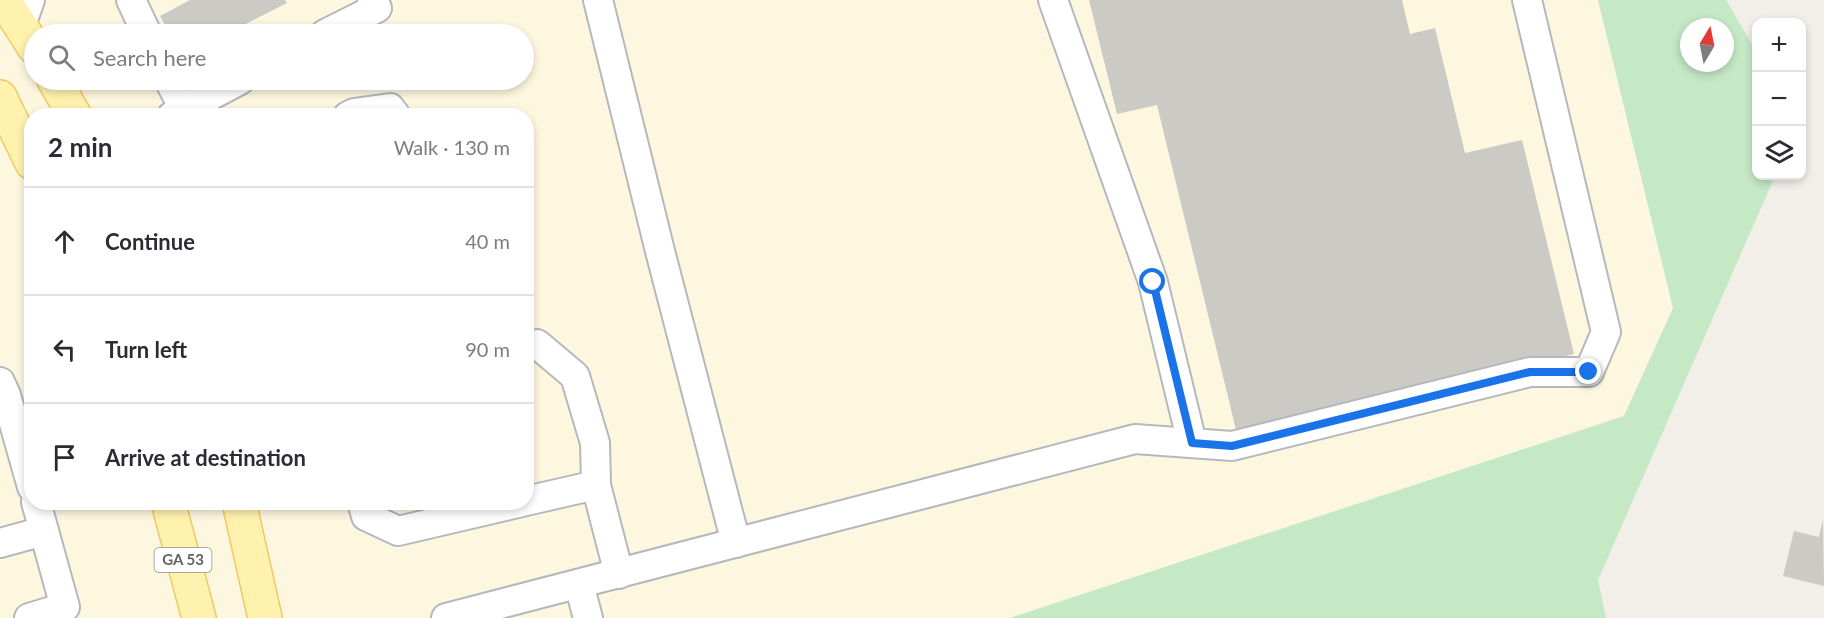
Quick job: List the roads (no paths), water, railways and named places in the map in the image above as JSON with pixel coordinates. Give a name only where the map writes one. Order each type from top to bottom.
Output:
[{"type":"main road","points":[[60,90],[70,108]]},
{"type":"main road","points":[[0,97],[24,146]]},
{"type":"main road","name":"GA 53","points":[[170,510],[199,618]]},
{"type":"main road","points":[[240,510],[265,618]]},
{"type":"lane","points":[[131,0],[142,24]]},
{"type":"lane","points":[[598,0],[736,543]]},
{"type":"lane","points":[[1053,0],[1153,282],[1192,443]]},
{"type":"lane","points":[[446,618],[1135,439],[1232,446],[1530,372],[1589,372],[1606,332],[1527,0]]},
{"type":"lane","points":[[336,24],[357,6]]},
{"type":"lane","points":[[172,90],[177,108]]},
{"type":"lane","points":[[186,108],[221,90]]},
{"type":"lane","points":[[534,345],[537,344],[575,375],[595,443],[596,486],[619,574]]},
{"type":"lane","points":[[0,382],[6,395],[24,459]]},
{"type":"lane","points":[[534,500],[596,486]]},
{"type":"lane","points":[[30,618],[65,607],[38,510]]},
{"type":"lane","points":[[366,510],[398,531],[489,510]]},
{"type":"lane","points":[[0,543],[44,531]]},
{"type":"lane","points":[[579,584],[588,618]]}]
